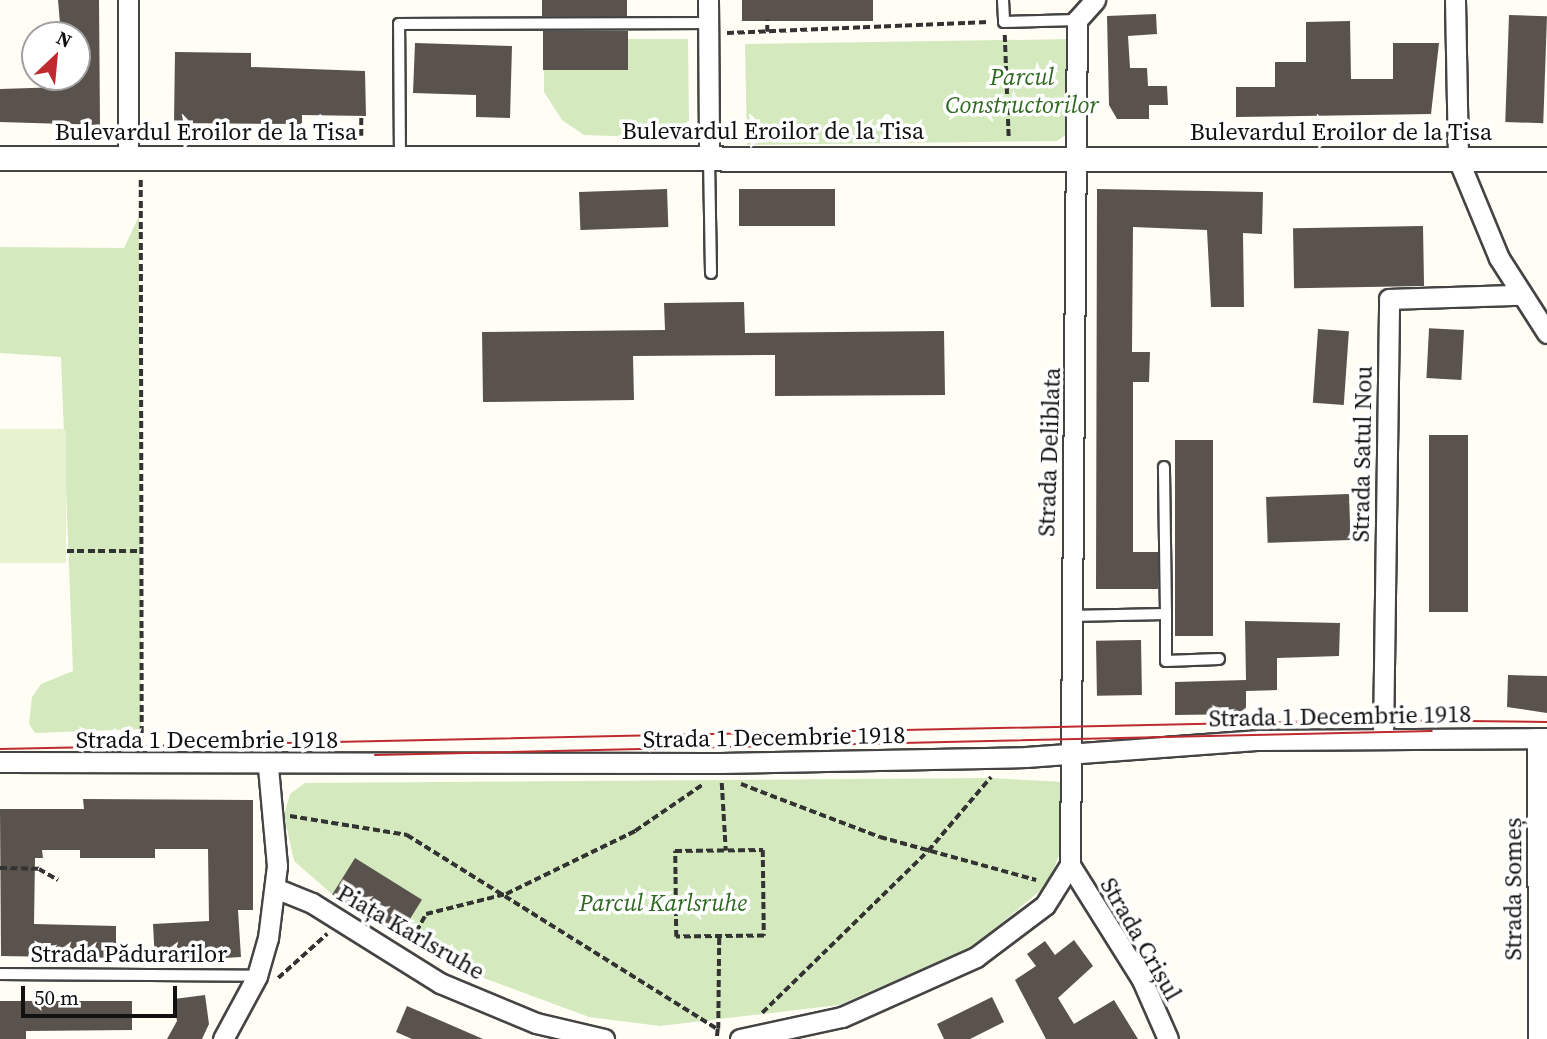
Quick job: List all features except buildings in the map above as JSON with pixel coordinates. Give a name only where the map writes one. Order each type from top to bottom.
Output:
[{"type":"street","points":[[128,0],[134,159]]},
{"type":"street","points":[[708,0],[715,28],[709,158]]},
{"type":"street","points":[[1077,20],[1096,0]]},
{"type":"street","points":[[1455,0],[1458,159],[1519,295],[1547,333]]},
{"type":"street","name":"Strada Deliblata","points":[[1069,750],[1069,616],[1081,156],[1077,20]]},
{"type":"street","name":"Bulevardul Eroilor de la Tisa","points":[[0,158],[1081,156],[1547,159]]},
{"type":"street","name":"Strada Satul Nou","points":[[1383,739],[1389,299],[1519,295]]},
{"type":"street","name":"Strada 1 Decembrie 1918","points":[[0,762],[268,767],[1026,757],[1069,750],[1383,739],[1542,738]]},
{"type":"street","name":"Strada Someș","points":[[1538,1039],[1542,738]]},
{"type":"street","points":[[734,1033],[842,1017],[918,987],[1017,931],[1057,889],[1070,865],[1069,750]]},
{"type":"street","points":[[223,1039],[266,979],[275,888],[273,814],[268,767]]},
{"type":"street","name":"Strada Crișul","points":[[1070,865],[1142,980],[1168,1039]]},
{"type":"street","name":"Piața Karlsruhe","points":[[275,888],[341,920],[400,959],[486,1004],[604,1039]]},
{"type":"lane","points":[[1003,0],[1004,22],[1077,20]]},
{"type":"lane","points":[[400,158],[399,24],[715,28]]},
{"type":"lane","points":[[709,158],[711,273]]},
{"type":"lane","points":[[1164,467],[1166,661],[1219,659]]},
{"type":"lane","points":[[1069,616],[1166,614]]},
{"type":"lane","name":"Strada Pădurarilor","points":[[0,974],[266,979]]},
{"type":"path","points":[[767,20],[767,32]]},
{"type":"path","points":[[715,28],[767,32],[1004,22],[1009,139]]},
{"type":"path","points":[[361,116],[361,136]]},
{"type":"path","points":[[259,124],[259,134]]},
{"type":"path","points":[[134,159],[142,738]]},
{"type":"path","points":[[67,551],[140,551]]},
{"type":"path","points":[[760,1015],[928,851],[997,771]]},
{"type":"path","points":[[722,775],[726,850]]},
{"type":"path","points":[[400,959],[426,914],[506,894],[635,831],[701,785],[745,784],[928,851],[1057,889]]},
{"type":"path","points":[[273,814],[407,835],[506,894],[718,1029],[734,1033]]},
{"type":"path","points":[[763,850],[764,936],[719,937],[676,937],[675,851],[763,850]]},
{"type":"path","points":[[0,868],[38,869],[58,880]]},
{"type":"path","points":[[266,979],[341,920]]},
{"type":"path","points":[[718,1039],[719,937]]},
{"type":"green space","points":[[628,39],[688,39],[689,124],[675,138],[584,135],[562,120],[544,92],[544,70],[628,68]]},
{"type":"green space","name":"Parcul Constructorilor","points":[[1074,39],[1071,131],[1057,141],[747,145],[745,44]]},
{"type":"green space","points":[[139,216],[141,729],[35,733],[29,724],[32,697],[41,684],[73,671],[61,357],[0,353],[0,247],[124,248]]},
{"type":"green space","points":[[0,429],[66,429],[66,563],[0,563]]},
{"type":"green space","name":"Parcul Karlsruhe","points":[[990,778],[1064,782],[1063,845],[1048,884],[974,946],[839,1005],[660,1026],[589,1017],[457,968],[333,895],[294,861],[284,815],[290,794],[305,783]]},
{"type":"tram line","points":[[0,749],[1383,720],[1547,722]]},
{"type":"tram line","points":[[375,755],[1432,731]]}]
